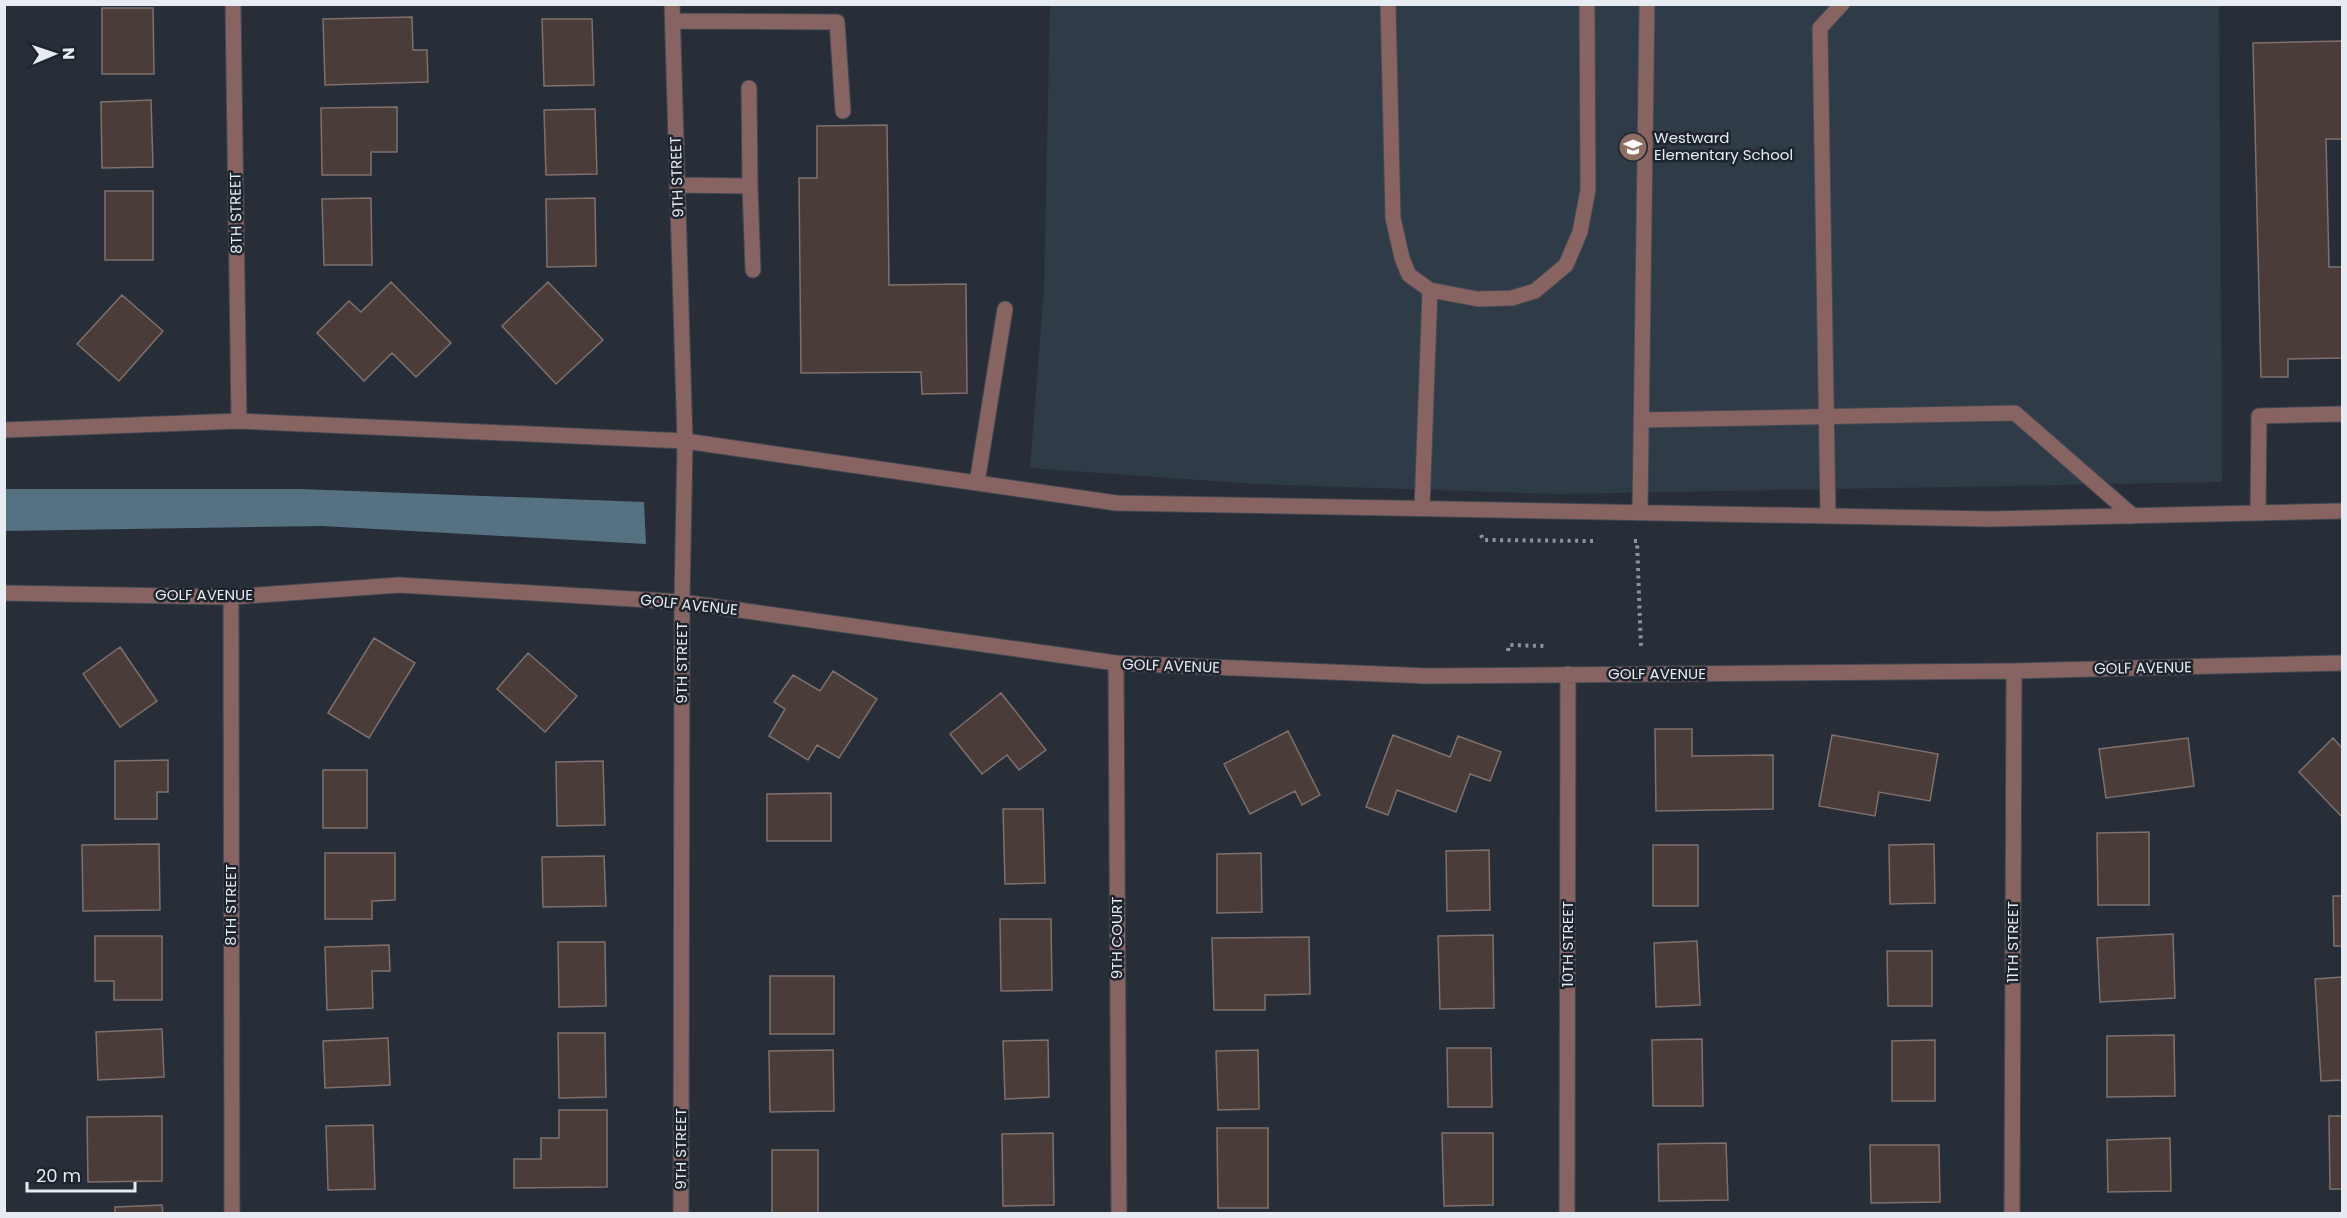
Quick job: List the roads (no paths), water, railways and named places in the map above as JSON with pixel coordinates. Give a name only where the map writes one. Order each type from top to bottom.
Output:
[{"type":"street","name":"8TH STREET","points":[[233,4],[239,421]]},
{"type":"street","name":"9TH STREET","points":[[672,4],[684,441],[681,1214]]},
{"type":"street","points":[[1388,4],[1393,218],[1402,258],[1409,275],[1430,290],[1478,299],[1512,298],[1535,291],[1566,265],[1580,232],[1588,190],[1587,4]]},
{"type":"street","points":[[1640,513],[1647,4]]},
{"type":"street","points":[[1828,516],[1820,28],[1842,4]]},
{"type":"street","points":[[673,21],[837,22],[843,111]]},
{"type":"street","points":[[749,88],[753,270]]},
{"type":"street","points":[[677,185],[750,186]]},
{"type":"street","points":[[1422,509],[1430,290]]},
{"type":"street","points":[[977,483],[1005,309]]},
{"type":"street","points":[[1641,420],[2015,413],[2133,516]]},
{"type":"street","points":[[2258,513],[2259,416],[2343,414]]},
{"type":"street","points":[[4,430],[239,421],[684,441],[1116,503],[1991,519],[2343,511]]},
{"type":"street","name":"GOLF AVENUE","points":[[4,593],[231,597],[399,585],[682,602],[1116,663],[1428,676],[2014,671],[2343,663]]},
{"type":"street","name":"8TH STREET","points":[[231,597],[232,1214]]},
{"type":"street","name":"9TH COURT","points":[[1116,663],[1119,1214]]},
{"type":"street","name":"11TH STREET","points":[[2012,1214],[2014,671]]},
{"type":"street","name":"10TH STREET","points":[[1567,1214],[1568,674]]},
{"type":"place","name":"Westward Elementary School","points":[[1633,147]]}]
